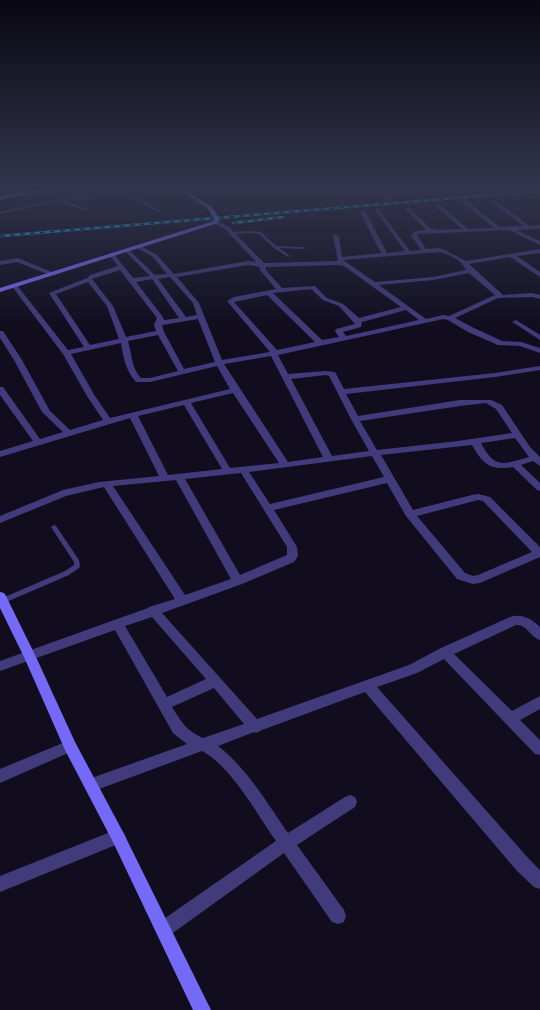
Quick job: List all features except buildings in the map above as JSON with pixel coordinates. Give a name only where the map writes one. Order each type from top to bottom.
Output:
[{"type":"street","points":[[0,290],[179,234]]},
{"type":"street","points":[[233,234],[263,265],[261,267],[262,269],[280,290]]},
{"type":"street","points":[[380,234],[385,255]]},
{"type":"street","points":[[390,234],[409,253]]},
{"type":"street","points":[[414,234],[424,252]]},
{"type":"street","points":[[520,234],[540,243]]},
{"type":"street","points":[[336,236],[340,261],[423,320]]},
{"type":"street","points":[[139,247],[155,256],[196,303],[200,317],[219,363],[235,390],[285,465]]},
{"type":"street","points":[[127,250],[154,278],[184,319]]},
{"type":"street","points":[[133,280],[170,275],[174,276],[248,263],[270,266],[443,251],[464,263],[498,296],[532,295],[540,297]]},
{"type":"street","points":[[464,263],[540,251]]},
{"type":"street","points":[[112,255],[133,280],[161,318],[161,322],[158,325],[160,332],[182,372]]},
{"type":"street","points":[[512,256],[540,274]]},
{"type":"street","points":[[0,263],[18,260],[52,274]]},
{"type":"street","points":[[88,348],[52,293],[89,279],[92,276],[122,267]]},
{"type":"street","points":[[374,284],[443,277],[463,273],[469,269]]},
{"type":"street","points":[[89,279],[110,306],[123,339],[126,355],[136,378],[145,381],[219,363],[399,328],[423,320],[443,317],[450,318],[471,330],[502,343],[520,344],[540,351]]},
{"type":"street","points":[[14,286],[66,353],[91,396],[108,421]]},
{"type":"street","points":[[329,459],[274,355],[275,353],[230,301],[268,292],[313,287],[325,299],[341,304],[358,321]]},
{"type":"street","points":[[268,292],[320,343]]},
{"type":"street","points":[[450,318],[498,296]]},
{"type":"street","points":[[344,339],[339,331],[355,326],[359,323],[358,321],[407,308]]},
{"type":"street","points":[[161,322],[200,317]]},
{"type":"street","points":[[516,322],[540,338]]},
{"type":"street","points":[[66,353],[123,339],[160,332]]},
{"type":"street","points":[[0,333],[18,360],[46,412],[69,433]]},
{"type":"street","points":[[341,392],[540,368]]},
{"type":"street","points":[[286,377],[329,373],[333,377],[355,419],[410,514],[461,576],[467,579],[480,579],[540,553],[486,499],[478,497],[472,498],[410,514]]},
{"type":"street","points":[[0,389],[38,442]]},
{"type":"street","points":[[0,454],[108,421],[235,390]]},
{"type":"street","points":[[186,401],[227,470]]},
{"type":"street","points":[[355,419],[460,403],[492,402],[499,407],[537,461]]},
{"type":"street","points":[[133,415],[165,478]]},
{"type":"street","points":[[0,520],[63,493],[107,484],[285,465],[518,435]]},
{"type":"street","points":[[474,441],[488,461],[494,465],[501,466],[537,461]]},
{"type":"street","points":[[514,463],[540,488]]},
{"type":"street","points":[[0,666],[30,657],[153,610],[238,581],[282,563],[294,556],[292,547],[243,469]]},
{"type":"street","points":[[179,476],[238,581]]},
{"type":"street","points":[[267,508],[390,479]]},
{"type":"street","points":[[107,484],[182,600]]},
{"type":"street","points":[[1,599],[30,657],[70,746],[164,929],[198,1008]]},
{"type":"street","points":[[153,610],[256,727]]},
{"type":"street","points":[[90,785],[200,745],[256,727],[413,669],[445,652],[520,619],[531,625],[540,634]]},
{"type":"street","points":[[117,624],[178,729],[200,745],[211,749],[224,759],[236,772],[338,916]]},
{"type":"street","points":[[445,652],[540,749]]},
{"type":"street","points":[[163,705],[216,681]]},
{"type":"street","points":[[367,685],[523,865],[540,881]]},
{"type":"street","points":[[510,719],[540,702]]},
{"type":"street","points":[[0,776],[70,746]]},
{"type":"street","points":[[164,929],[286,843],[350,802]]},
{"type":"street","points":[[0,884],[118,837]]},
{"type":"lane","points":[[261,234],[275,247],[288,256]]},
{"type":"lane","points":[[275,247],[304,248]]},
{"type":"lane","points":[[1,599],[67,573],[77,566],[77,562],[54,527]]},
{"type":"railway","points":[[0,236],[22,234]]}]
